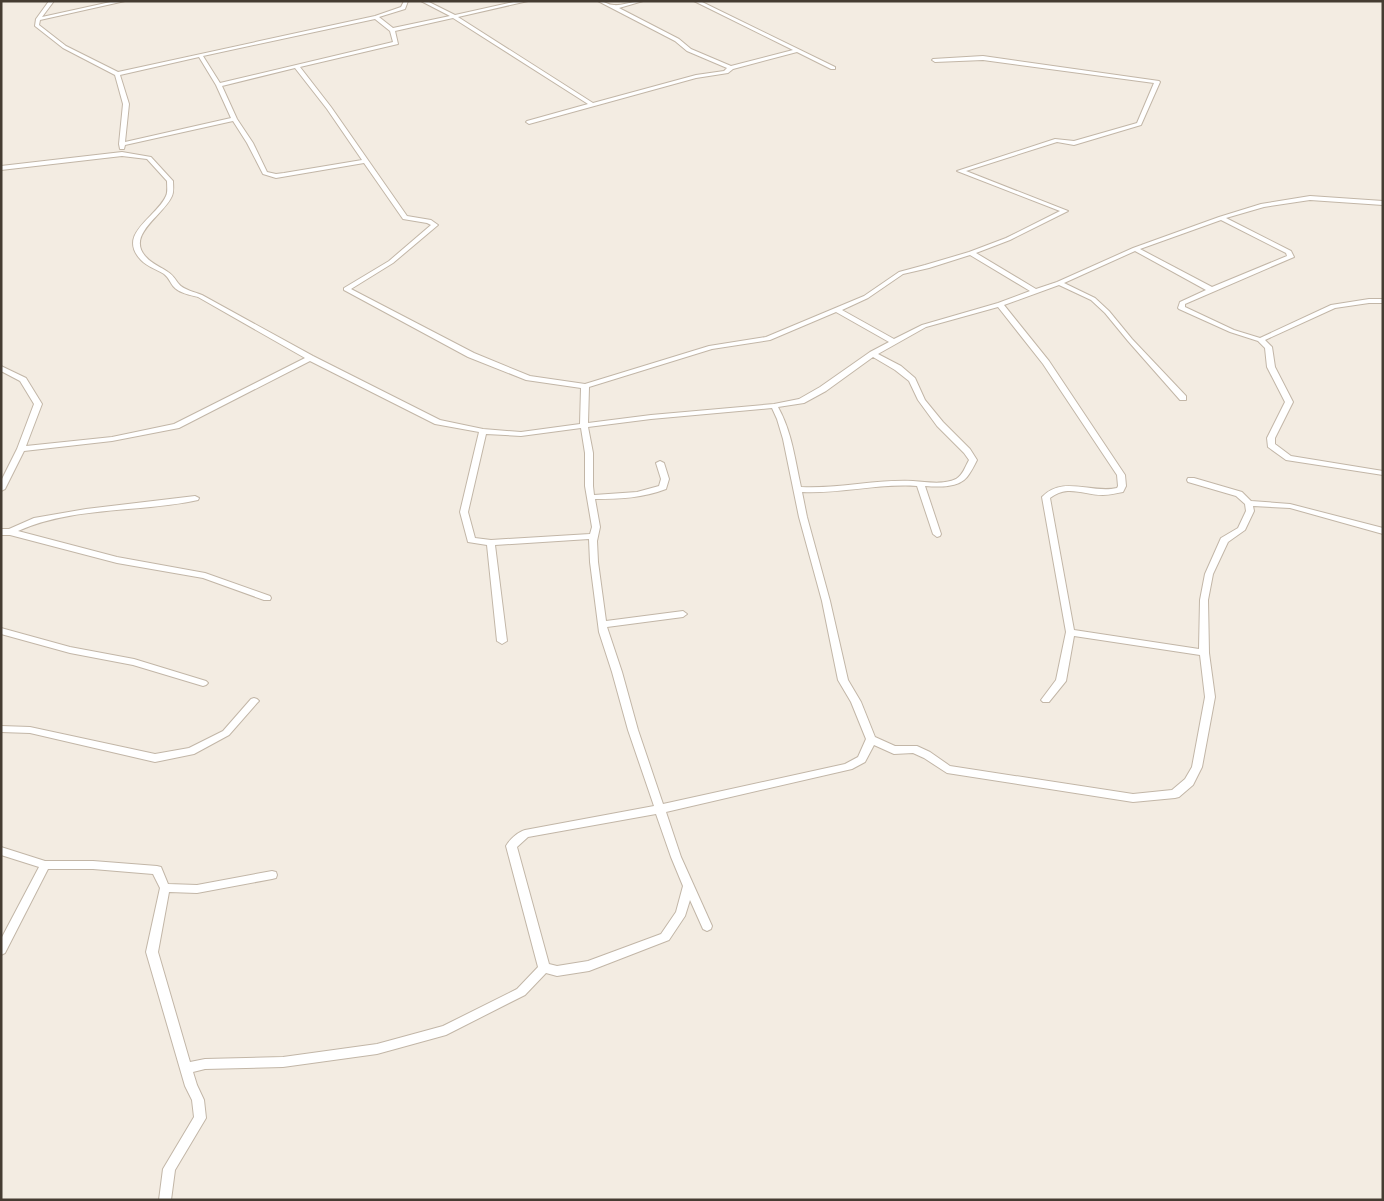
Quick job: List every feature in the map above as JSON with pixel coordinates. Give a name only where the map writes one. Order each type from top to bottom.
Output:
[{"type":"street","points":[[52,1],[38,19],[37,25],[48,36],[84,58],[118,74],[376,17],[402,8],[406,1]]},
{"type":"street","points":[[38,19],[123,1]]},
{"type":"street","points":[[423,1],[453,16],[593,105]]},
{"type":"street","points":[[392,30],[526,1]]},
{"type":"street","points":[[600,1],[677,40],[689,50],[731,68]]},
{"type":"street","points":[[615,7],[641,1]]},
{"type":"street","points":[[696,1],[794,51],[833,68]]},
{"type":"street","points":[[219,85],[396,43],[392,30],[376,17]]},
{"type":"street","points":[[529,122],[696,77],[726,72],[731,68],[794,51]]},
{"type":"street","points":[[200,55],[219,85],[234,119],[250,143],[265,173],[284,175],[365,161]]},
{"type":"street","points":[[298,67],[329,108],[405,218],[429,221],[435,225],[391,262],[346,290],[471,355],[512,372],[529,378],[586,386],[711,348],[768,339],[866,297],[901,273],[928,267],[971,253],[1008,239],[1065,211],[960,172],[1057,140],[1074,143],[1138,124],[1157,82],[983,58],[935,60]]},
{"type":"street","points":[[118,74],[126,104],[122,154]]},
{"type":"street","points":[[122,144],[234,119]]},
{"type":"street","points":[[1,168],[122,154],[149,158],[170,180],[169,196],[136,238],[139,253],[158,270],[170,276],[182,290],[200,296],[310,358],[438,422],[483,431],[521,434],[651,417],[774,406],[801,401],[823,389],[873,354],[924,326],[1000,304],[1059,283],[1135,249],[1221,218],[1263,205],[1310,198],[1383,203]]},
{"type":"street","points":[[1221,218],[1289,252],[1291,256],[1182,303],[1181,308],[1232,331],[1260,340],[1268,347],[1271,367],[1289,402],[1271,438],[1271,445],[1289,458],[1383,473]]},
{"type":"street","points":[[1135,249],[1211,290]]},
{"type":"street","points":[[971,253],[1034,291]]},
{"type":"street","points":[[1059,283],[1093,299],[1107,312],[1183,398]]},
{"type":"street","points":[[1260,340],[1333,306],[1383,301]]},
{"type":"street","points":[[1000,304],[1046,363],[1121,475],[1122,486],[1120,490],[1104,493],[1063,488],[1054,490],[1046,497],[1070,632],[1061,680],[1046,700]]},
{"type":"street","points":[[837,310],[894,342]]},
{"type":"street","points":[[797,489],[845,489],[900,483],[921,485],[955,482],[964,476],[973,460],[968,451],[940,424],[922,400],[912,380],[898,368],[873,354]]},
{"type":"street","points":[[21,450],[112,439],[176,426],[310,358]]},
{"type":"street","points":[[1,368],[23,380],[38,404],[21,450],[1,489]]},
{"type":"street","points":[[586,386],[584,426],[596,527],[594,562],[602,625],[633,730],[676,857],[707,926]]},
{"type":"street","points":[[544,968],[511,846],[525,834],[660,809],[858,764],[866,756],[871,740],[856,702],[843,680],[782,419],[774,406]]},
{"type":"street","points":[[483,431],[464,512],[471,540],[491,543],[594,536]]},
{"type":"street","points":[[592,497],[638,496],[653,492],[663,487],[665,478],[660,463]]},
{"type":"street","points":[[1191,480],[1238,494],[1249,503],[1290,506],[1383,531]]},
{"type":"street","points":[[921,485],[937,534]]},
{"type":"street","points":[[6,532],[34,521],[86,511],[195,498]]},
{"type":"street","points":[[871,740],[894,750],[914,749],[927,755],[946,769],[1132,798],[1175,794],[1189,782],[1197,767],[1210,697],[1204,653],[1204,600],[1209,574],[1224,540],[1241,530],[1250,511],[1249,503]]},
{"type":"street","points":[[6,532],[117,560],[205,576],[267,598]]},
{"type":"street","points":[[491,543],[502,641]]},
{"type":"street","points":[[602,625],[683,614]]},
{"type":"street","points":[[1,631],[70,650],[134,662],[203,683]]},
{"type":"street","points":[[1070,632],[1204,653]]},
{"type":"street","points":[[1,729],[30,730],[155,758],[191,751],[226,734],[254,701]]},
{"type":"street","points":[[1,851],[45,865],[93,865],[157,870],[165,888],[152,952],[191,1086],[198,1100],[200,1118],[170,1169],[165,1200]]},
{"type":"street","points":[[1,950],[45,865]]},
{"type":"street","points":[[165,888],[197,889],[272,875]]},
{"type":"street","points":[[544,968],[558,971],[589,966],[665,937],[681,913],[689,885]]},
{"type":"street","points":[[187,1068],[205,1064],[283,1062],[386,1047],[454,1026],[521,992],[544,968]]}]
